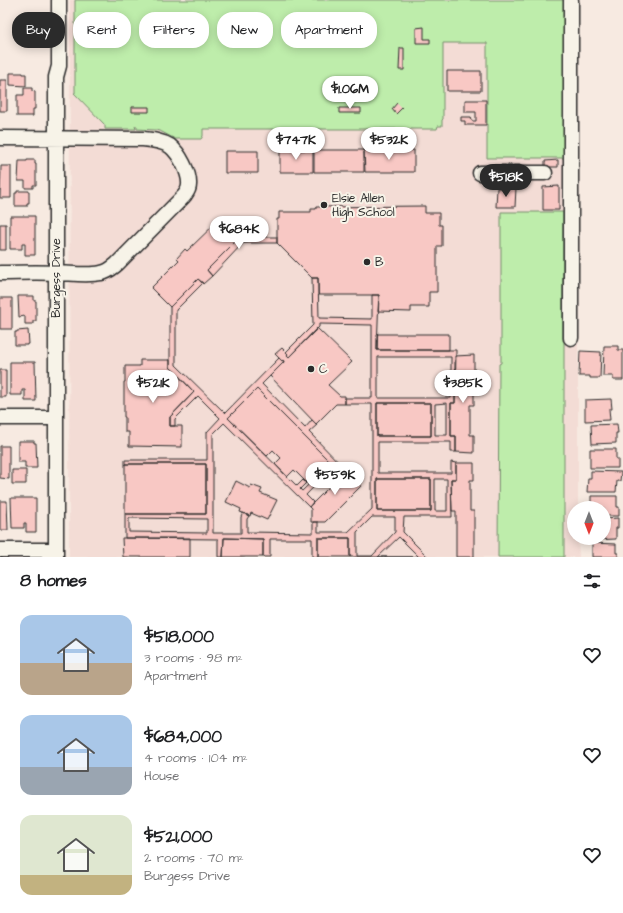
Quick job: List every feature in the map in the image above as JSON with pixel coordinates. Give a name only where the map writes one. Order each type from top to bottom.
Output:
[{"type":"street","name":"Burgess Drive","points":[[56,553],[56,77],[59,66],[59,0]]},
{"type":"street","points":[[571,0],[571,338]]},
{"type":"street","points":[[0,138],[143,138],[158,141],[171,147],[176,152],[188,173],[189,180],[188,191],[184,196],[111,269],[101,274],[0,273]]},
{"type":"street","points":[[480,173],[545,173]]},
{"type":"street","points":[[0,418],[56,418]]},
{"type":"street","points":[[0,550],[56,553]]},
{"type":"shaded area","name":"Elsie Allen High School","points":[[70,0],[578,0],[578,501],[567,501],[567,545],[578,545],[579,557],[69,557]]},
{"type":"green space","points":[[75,0],[564,0],[564,158],[487,158],[487,43],[443,43],[443,119],[442,126],[438,126],[437,129],[277,129],[277,138],[274,139],[273,129],[203,129],[203,136],[201,139],[175,139],[156,130],[137,129],[137,126],[135,126],[136,129],[105,129],[105,125],[74,93],[75,48],[131,48],[131,12],[75,12]]},
{"type":"green space","points":[[501,212],[563,212],[564,557],[498,557],[499,364],[501,363]]},
{"type":"building","points":[[424,27],[424,39],[430,39],[430,43],[416,43],[416,28]]},
{"type":"building","points":[[400,48],[404,48],[404,70],[399,70]]},
{"type":"building","points":[[447,71],[481,71],[481,91],[447,91]]},
{"type":"building","points":[[10,73],[26,74],[26,86],[10,85]]},
{"type":"building","points":[[0,80],[7,80],[7,111],[0,111]]},
{"type":"building","points":[[24,88],[32,88],[32,91],[35,92],[35,109],[33,109],[33,116],[17,116],[17,95],[24,95]]},
{"type":"building","points":[[465,100],[486,100],[486,125],[465,125],[465,121],[461,121],[461,117],[471,117],[472,121],[476,121],[476,112],[465,112]]},
{"type":"building","points":[[397,103],[402,108],[396,114],[392,109]]},
{"type":"building","points":[[132,107],[149,107],[149,112],[132,112]]},
{"type":"building","points":[[339,108],[361,108],[361,113],[339,113]]},
{"type":"building","points":[[280,150],[313,150],[313,172],[280,172]]},
{"type":"building","points":[[314,150],[364,150],[364,172],[314,172]]},
{"type":"building","points":[[364,150],[414,150],[414,172],[365,172]]},
{"type":"building","points":[[225,151],[258,151],[258,173],[225,173]]},
{"type":"building","points":[[35,160],[36,164],[36,185],[33,185],[33,188],[25,188],[25,181],[18,181],[19,161]]},
{"type":"building","points":[[558,160],[558,167],[545,167],[545,161]]},
{"type":"building","points":[[1,166],[11,166],[11,198],[0,198]]},
{"type":"building","points":[[559,186],[559,210],[543,210],[543,187]]},
{"type":"building","points":[[497,188],[516,188],[515,207],[496,207]]},
{"type":"building","points":[[17,191],[29,191],[29,203],[27,203],[27,206],[15,206],[15,193],[17,193]]},
{"type":"building","name":"B","points":[[425,206],[425,213],[439,213],[439,225],[442,225],[442,246],[437,246],[437,292],[429,292],[429,307],[411,307],[411,312],[378,311],[379,295],[318,295],[318,278],[312,278],[277,243],[277,219],[279,219],[279,212],[311,212],[311,209],[316,209],[316,207]]},
{"type":"building","points":[[10,216],[35,216],[35,255],[25,255],[25,244],[22,244],[22,249],[10,249]]},
{"type":"building","points":[[221,218],[240,237],[207,270],[212,276],[203,284],[198,279],[170,307],[151,288],[179,260],[177,258],[185,249],[187,251]]},
{"type":"building","points":[[0,224],[6,224],[6,250],[0,250]]},
{"type":"building","points":[[240,237],[277,237],[277,243],[243,243],[212,276],[207,270]]},
{"type":"building","points":[[312,278],[318,278],[319,318],[372,319],[372,295],[379,295],[377,350],[456,350],[455,403],[451,403],[451,436],[456,436],[456,452],[451,452],[451,442],[378,442],[378,473],[451,473],[451,462],[456,463],[456,479],[451,479],[452,517],[404,517],[403,532],[428,557],[350,557],[350,538],[318,538],[318,557],[312,557],[312,539],[270,539],[270,557],[263,557],[263,539],[224,538],[223,557],[218,557],[218,539],[125,538],[125,514],[206,514],[206,464],[125,464],[125,460],[207,460],[207,432],[220,418],[198,396],[175,419],[175,426],[170,426],[170,417],[194,392],[170,367],[170,307],[198,279],[203,283],[176,310],[176,365],[225,413],[279,358],[282,361],[283,360],[284,362],[262,384],[305,428],[312,420],[317,425],[309,432],[346,470],[342,474],[334,466],[306,495],[313,502],[309,507],[224,423],[213,434],[213,533],[241,533],[241,517],[243,513],[249,516],[247,519],[247,532],[313,533],[313,522],[318,522],[318,532],[348,532],[372,509],[372,404],[345,404],[345,398],[372,398],[372,325],[319,324],[319,327],[289,357],[286,352],[313,325]],"holes":[[[378,357],[451,357],[451,398],[378,398]],[[257,389],[331,463],[302,491],[300,489],[306,483],[303,480],[297,486],[228,418]],[[377,403],[431,403],[431,436],[377,436]],[[447,403],[447,435],[435,435],[435,404]],[[377,479],[431,479],[431,511],[377,511]],[[435,479],[447,479],[447,511],[435,511]],[[372,517],[395,517],[395,532],[372,556],[357,556],[357,532]],[[129,518],[207,519],[207,533],[129,532]]]},
{"type":"building","points":[[18,296],[34,296],[34,301],[36,301],[36,321],[33,321],[33,324],[25,324],[25,316],[19,317]]},
{"type":"building","points":[[0,298],[12,298],[12,329],[0,329]]},
{"type":"building","name":"C","points":[[317,328],[352,362],[328,385],[340,396],[345,396],[345,404],[336,404],[316,424],[270,376],[284,362],[275,354],[282,348],[289,357]]},
{"type":"building","points":[[28,330],[29,344],[15,345],[15,332]]},
{"type":"building","points":[[377,334],[449,334],[449,350],[377,350]]},
{"type":"building","points":[[604,346],[618,346],[618,350],[623,350],[623,380],[613,380],[613,376],[603,376]]},
{"type":"building","points":[[580,351],[601,352],[600,378],[579,376]]},
{"type":"building","points":[[474,355],[474,405],[470,405],[470,435],[474,435],[474,453],[456,452],[456,436],[451,436],[451,403],[455,403],[455,356]]},
{"type":"building","points":[[140,360],[170,360],[170,367],[194,392],[170,417],[170,426],[182,426],[182,447],[129,446],[129,432],[125,432],[124,417],[125,366],[140,366]]},
{"type":"building","points":[[10,362],[35,362],[36,401],[25,401],[25,390],[22,390],[22,395],[10,395]]},
{"type":"building","points":[[0,370],[6,370],[6,397],[0,397]]},
{"type":"building","points":[[257,389],[331,463],[309,485],[294,470],[287,477],[275,464],[281,458],[273,450],[267,456],[228,418]]},
{"type":"building","points":[[611,399],[612,409],[609,409],[610,420],[585,421],[585,400]]},
{"type":"building","points":[[377,403],[431,403],[431,436],[377,436]]},
{"type":"building","points":[[617,424],[618,433],[616,433],[616,443],[592,444],[591,425]]},
{"type":"building","points":[[18,441],[34,441],[34,443],[36,443],[37,468],[25,468],[25,462],[18,462]]},
{"type":"building","points":[[0,446],[9,446],[9,479],[0,478]]},
{"type":"building","points":[[590,449],[616,449],[618,468],[590,468]]},
{"type":"building","points":[[456,463],[474,463],[474,480],[470,480],[470,511],[474,511],[474,557],[456,557],[456,511],[452,511],[451,479],[456,479]]},
{"type":"building","points":[[125,464],[206,464],[206,514],[125,514]]},
{"type":"building","points":[[12,470],[26,470],[26,484],[12,484]]},
{"type":"building","points":[[346,470],[348,472],[361,472],[361,486],[325,522],[311,522],[311,509],[309,507]]},
{"type":"building","points":[[591,471],[621,472],[620,481],[617,481],[616,492],[587,492],[588,478],[591,478]]},
{"type":"building","points":[[377,479],[431,479],[431,511],[377,511]]},
{"type":"building","points":[[236,481],[250,488],[251,485],[262,489],[260,493],[277,500],[267,520],[251,513],[250,516],[240,512],[241,509],[226,502]]},
{"type":"building","points":[[591,496],[617,496],[619,516],[611,516],[611,501],[591,501]]},
{"type":"building","points":[[11,498],[36,498],[36,532],[26,532],[26,523],[24,523],[24,528],[12,528]]},
{"type":"building","points":[[0,501],[7,501],[8,530],[0,530]]},
{"type":"building","points":[[611,518],[618,518],[616,539],[611,539]]},
{"type":"building","points":[[399,537],[419,557],[378,557]]},
{"type":"building","points":[[122,538],[190,538],[190,557],[123,557]]},
{"type":"building","points":[[224,538],[263,539],[263,557],[223,557]]},
{"type":"building","points":[[318,538],[350,538],[350,557],[318,557]]},
{"type":"building","points":[[616,544],[616,553],[618,553],[618,557],[592,557],[592,545]]},
{"type":"place","name":"Elsie Allen High School","points":[[324,205]]},
{"type":"place","name":"B","points":[[367,262]]},
{"type":"place","name":"C","points":[[311,369]]}]
